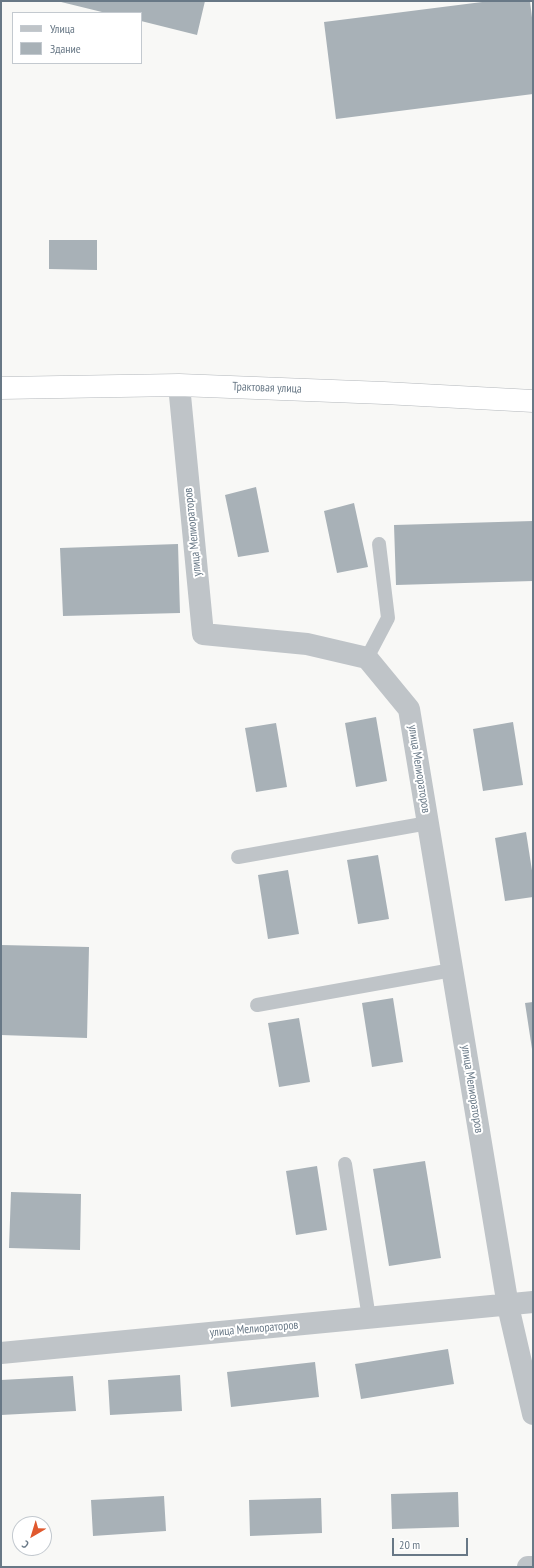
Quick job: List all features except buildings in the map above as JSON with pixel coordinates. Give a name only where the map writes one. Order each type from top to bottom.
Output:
[{"type":"highway","name":"Трактовая улица","points":[[1,388],[179,385],[384,393],[533,401]]},
{"type":"street","name":"улица Мелиораторов","points":[[179,385],[203,634],[307,644],[367,658],[409,709],[508,1306]]},
{"type":"street","name":"улица Мелиораторов","points":[[1,1353],[508,1306],[533,1302]]},
{"type":"street","points":[[508,1306],[533,1414]]},
{"type":"street","points":[[528,1567],[533,1567]]},
{"type":"lane","points":[[367,658],[388,618],[379,544]]},
{"type":"lane","points":[[238,857],[428,823]]},
{"type":"lane","points":[[257,1005],[452,970]]},
{"type":"lane","points":[[345,1164],[369,1318]]}]
